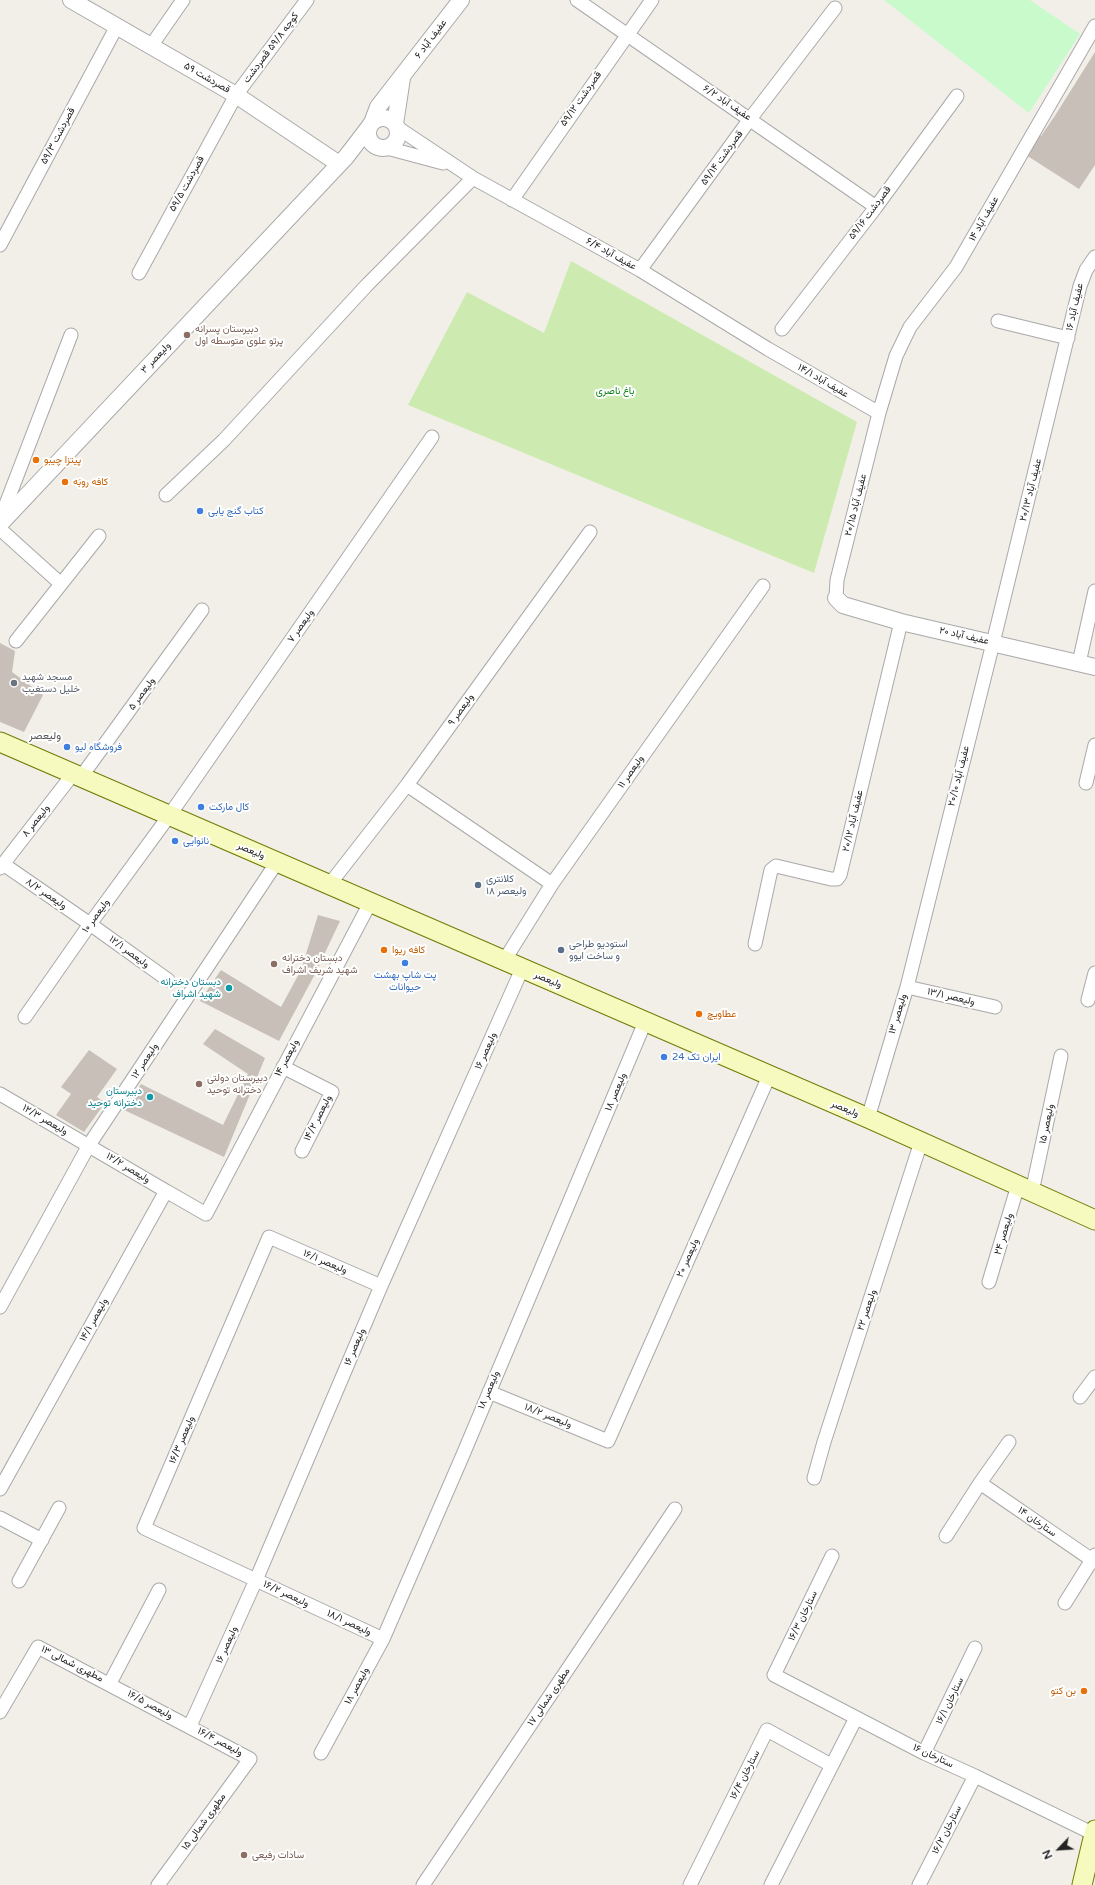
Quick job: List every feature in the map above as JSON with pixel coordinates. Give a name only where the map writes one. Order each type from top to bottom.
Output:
[{"type":"main road","name":"ولیعصر","points":[[0,742],[868,1118],[1095,1220]]},
{"type":"main road","points":[[1082,1885],[1094,1832]]},
{"type":"street","name":"۵۹ قصردشت","points":[[71,0],[236,95],[342,160]]},
{"type":"street","points":[[151,46],[183,0]]},
{"type":"street","name":"کوچه ۵۹/۸ قصردشت","points":[[236,95],[307,0]]},
{"type":"street","name":"عفیف آباد ۶","points":[[370,125],[378,108],[461,0]]},
{"type":"street","name":"عفیف آباد ۶/۲","points":[[577,0],[876,207]]},
{"type":"street","name":"۵۹/۱۲ قصردشت","points":[[512,200],[626,35],[652,0]]},
{"type":"street","name":"۵۹/۱۴ قصردشت","points":[[640,270],[750,119],[834,8]]},
{"type":"street","name":"۵۹/۳ قصردشت","points":[[0,245],[117,26]]},
{"type":"street","name":"عفیف آباد ۱۴","points":[[879,413],[896,356],[910,327],[956,267],[1095,26]]},
{"type":"street","name":"عفیف آباد ۶","points":[[397,126],[402,78]]},
{"type":"street","name":"۵۹/۵ قصردشت","points":[[139,273],[236,95]]},
{"type":"street","name":"۵۹/۱۶ قصردشت","points":[[782,330],[876,207],[957,96]]},
{"type":"street","points":[[342,160],[385,148],[391,146],[398,138],[397,126],[384,118],[375,120],[370,125],[368,134],[370,141],[375,146],[385,148]]},
{"type":"street","name":"۳ ولیعصر","points":[[0,524],[342,160],[370,125]]},
{"type":"street","name":"عفیف آباد ۶/۴","points":[[397,126],[452,166],[640,270],[768,349]]},
{"type":"street","name":"عفیف آباد ۶/۴","points":[[385,148],[452,166]]},
{"type":"street","points":[[166,495],[224,440],[366,286],[473,178]]},
{"type":"street","name":"عفیف آباد ۱۶","points":[[1068,338],[1082,279],[1095,257]]},
{"type":"street","points":[[998,321],[1068,338]]},
{"type":"street","points":[[0,520],[71,335]]},
{"type":"street","name":"عفیف آباد ۲۰/۱۳","points":[[994,643],[1068,338]]},
{"type":"street","name":"عفیف آباد ۱۴/۱","points":[[768,349],[879,413]]},
{"type":"street","name":"عفیف آباد ۲۰/۱۵","points":[[836,598],[837,580],[879,413]]},
{"type":"street","name":"۷ ولیعصر","points":[[170,816],[432,437]]},
{"type":"street","points":[[0,528],[61,584]]},
{"type":"street","name":"۹ ولیعصر","points":[[329,885],[406,785],[590,532]]},
{"type":"street","points":[[16,641],[99,536]]},
{"type":"street","name":"۱۱ ولیعصر","points":[[504,961],[552,884],[763,586]]},
{"type":"street","points":[[1079,663],[1095,591]]},
{"type":"street","name":"عفیف آباد ۲۰","points":[[836,598],[843,605],[901,622],[1095,667]]},
{"type":"street","name":"۵ ولیعصر","points":[[77,776],[202,610]]},
{"type":"street","name":"عفیف آباد ۲۰/۱۲","points":[[755,944],[771,870],[776,866],[831,880],[836,879],[840,875],[901,622]]},
{"type":"street","name":"عفیف آباد ۲۰/۱۰","points":[[925,909],[994,643]]},
{"type":"street","points":[[1086,783],[1095,745]]},
{"type":"street","name":"۸ ولیعصر","points":[[1,866],[77,776]]},
{"type":"street","points":[[406,785],[552,884]]},
{"type":"street","name":"۱۰ ولیعصر","points":[[25,1017],[90,924],[170,816]]},
{"type":"street","name":"۱۲ ولیعصر","points":[[0,1307],[89,1146],[277,862]]},
{"type":"street","name":"۸/۲ ولیعصر","points":[[1,866],[90,924]]},
{"type":"street","name":"۱۴ ولیعصر","points":[[166,1191],[206,1214],[370,903]]},
{"type":"street","name":"۱۳ ولیعصر","points":[[868,1118],[907,987],[925,909]]},
{"type":"street","name":"۱۲/۱ ولیعصر","points":[[90,924],[168,980]]},
{"type":"street","name":"۱۶ ولیعصر","points":[[190,1726],[256,1580],[382,1286],[522,969]]},
{"type":"street","points":[[1088,1000],[1095,973]]},
{"type":"street","name":"۱۳/۱ ولیعصر","points":[[907,987],[995,1007]]},
{"type":"street","name":"۱۸ ولیعصر","points":[[321,1753],[382,1639],[489,1392],[645,1022]]},
{"type":"street","name":"۱۵ ولیعصر","points":[[1025,1188],[1061,1056]]},
{"type":"street","name":"۱۴/۲ ولیعصر","points":[[283,1067],[332,1092],[302,1151]]},
{"type":"street","name":"۲۰ ولیعصر","points":[[608,1441],[769,1076]]},
{"type":"street","name":"۱۲/۳ ولیعصر","points":[[0,1094],[89,1146]]},
{"type":"street","name":"۲۲ ولیعصر","points":[[814,1478],[824,1442],[921,1142]]},
{"type":"street","name":"۱۲/۲ ولیعصر","points":[[89,1146],[166,1191]]},
{"type":"street","name":"۲۴ ولیعصر","points":[[989,1282],[1025,1188]]},
{"type":"street","name":"۱۴/۱ ولیعصر","points":[[0,1489],[166,1191]]},
{"type":"street","name":"۱۶/۱ ولیعصر","points":[[269,1237],[382,1286]]},
{"type":"street","name":"۱۶/۳ ولیعصر","points":[[256,1580],[144,1528],[269,1237]]},
{"type":"street","points":[[1080,1397],[1095,1377]]},
{"type":"street","name":"۱۸/۲ ولیعصر","points":[[489,1392],[608,1441]]},
{"type":"street","points":[[946,1536],[1008,1442]]},
{"type":"street","name":"۱۴ ستارخان","points":[[980,1483],[1094,1559]]},
{"type":"street","points":[[19,1581],[59,1508]]},
{"type":"street","name":"۱۷ مطهری شمالی","points":[[423,1885],[675,1509]]},
{"type":"street","points":[[0,1518],[42,1540]]},
{"type":"street","name":"۱۶/۳ ستارخان","points":[[774,1675],[832,1556]]},
{"type":"street","points":[[1065,1603],[1094,1559]]},
{"type":"street","name":"۱۶/۲ ولیعصر","points":[[256,1580],[315,1607]]},
{"type":"street","points":[[110,1683],[159,1590]]},
{"type":"street","name":"۱۸/۱ ولیعصر","points":[[315,1607],[382,1639]]},
{"type":"street","name":"۱۳ مطهری شمالی","points":[[0,1712],[38,1646],[110,1683]]},
{"type":"street","name":"۱۶/۱ ستارخان","points":[[924,1753],[975,1648]]},
{"type":"street","name":"۱۶ ستارخان","points":[[774,1675],[924,1753],[1094,1832]]},
{"type":"street","name":"۱۶/۵ ولیعصر","points":[[110,1683],[190,1726]]},
{"type":"street","points":[[771,1885],[856,1718]]},
{"type":"street","name":"۱۶/۴ ولیعصر","points":[[190,1726],[250,1759]]},
{"type":"street","name":"۱۶/۴ ستارخان","points":[[690,1885],[767,1730],[831,1765]]},
{"type":"street","name":"۱۵ مطهری شمالی","points":[[158,1885],[250,1759]]},
{"type":"street","name":"۱۶/۲ ستارخان","points":[[919,1885],[975,1776]]},
{"type":"green space","points":[[884,0],[1030,0],[1080,34],[1029,113]]},
{"type":"green space","name":"باغ ناصری","points":[[571,261],[857,422],[814,573],[408,405],[467,292],[544,333]]},
{"type":"building","points":[[1095,52],[1095,165],[1079,189],[1026,155],[1038,134],[1041,136],[1056,114]]},
{"type":"building","name":"مسجد شهید خلیل دستغیب","points":[[0,643],[15,651],[12,672],[43,695],[24,732],[0,722]]},
{"type":"building","name":"دبستان دخترانه شهید اشراف","points":[[318,915],[340,921],[314,976],[279,1041],[200,1001],[221,970],[281,1007],[301,970]]},
{"type":"building","name":"دبیرستان دخترانه توحید","points":[[215,1029],[265,1058],[224,1157],[124,1110],[141,1084],[223,1125],[248,1074],[203,1044]]},
{"type":"building","points":[[89,1050],[117,1069],[97,1097],[105,1103],[84,1132],[56,1115],[71,1094],[61,1087]]},
{"type":"place","name":"دبیرستان پسرانه پرتو علوی متوسطه اول","points":[[187,335]]},
{"type":"place","name":"پیتزا چیبو","points":[[36,460]]},
{"type":"place","name":"کافه روبَه","points":[[65,482]]},
{"type":"place","name":"کتاب گنج یابی","points":[[200,511]]},
{"type":"place","name":"مسجد شهید خلیل دستغیب","points":[[14,683]]},
{"type":"place","name":"فروشگاه لیو","points":[[67,747]]},
{"type":"place","name":"کال مارکت","points":[[201,807]]},
{"type":"place","name":"نانوایی","points":[[175,841]]},
{"type":"place","name":"کلانتری ۱۸ ولیعصر","points":[[478,885]]},
{"type":"place","name":"کافه ریوا","points":[[384,950]]},
{"type":"place","name":"استودیو طراحی و ساخت ایوو","points":[[561,950]]},
{"type":"place","name":"پت شاپ بهشت حیوانات","points":[[405,963]]},
{"type":"place","name":"دبستان دخترانه شهید شریف اشراف","points":[[274,964]]},
{"type":"place","name":"دبستان دخترانه شهید اشراف","points":[[229,988]]},
{"type":"place","name":"عطاویچ","points":[[699,1014]]},
{"type":"place","name":"ایران تک 24","points":[[664,1057]]},
{"type":"place","name":"دبیرستان دولتی دخترانه توحید","points":[[199,1084]]},
{"type":"place","name":"دبیرستان دخترانه توحید","points":[[150,1097]]},
{"type":"place","name":"بن کتو","points":[[1084,1691]]},
{"type":"place","name":"سادات رفیعی","points":[[244,1855]]},
{"type":"district","name":"ولیعصر","points":[[45,736]]}]
